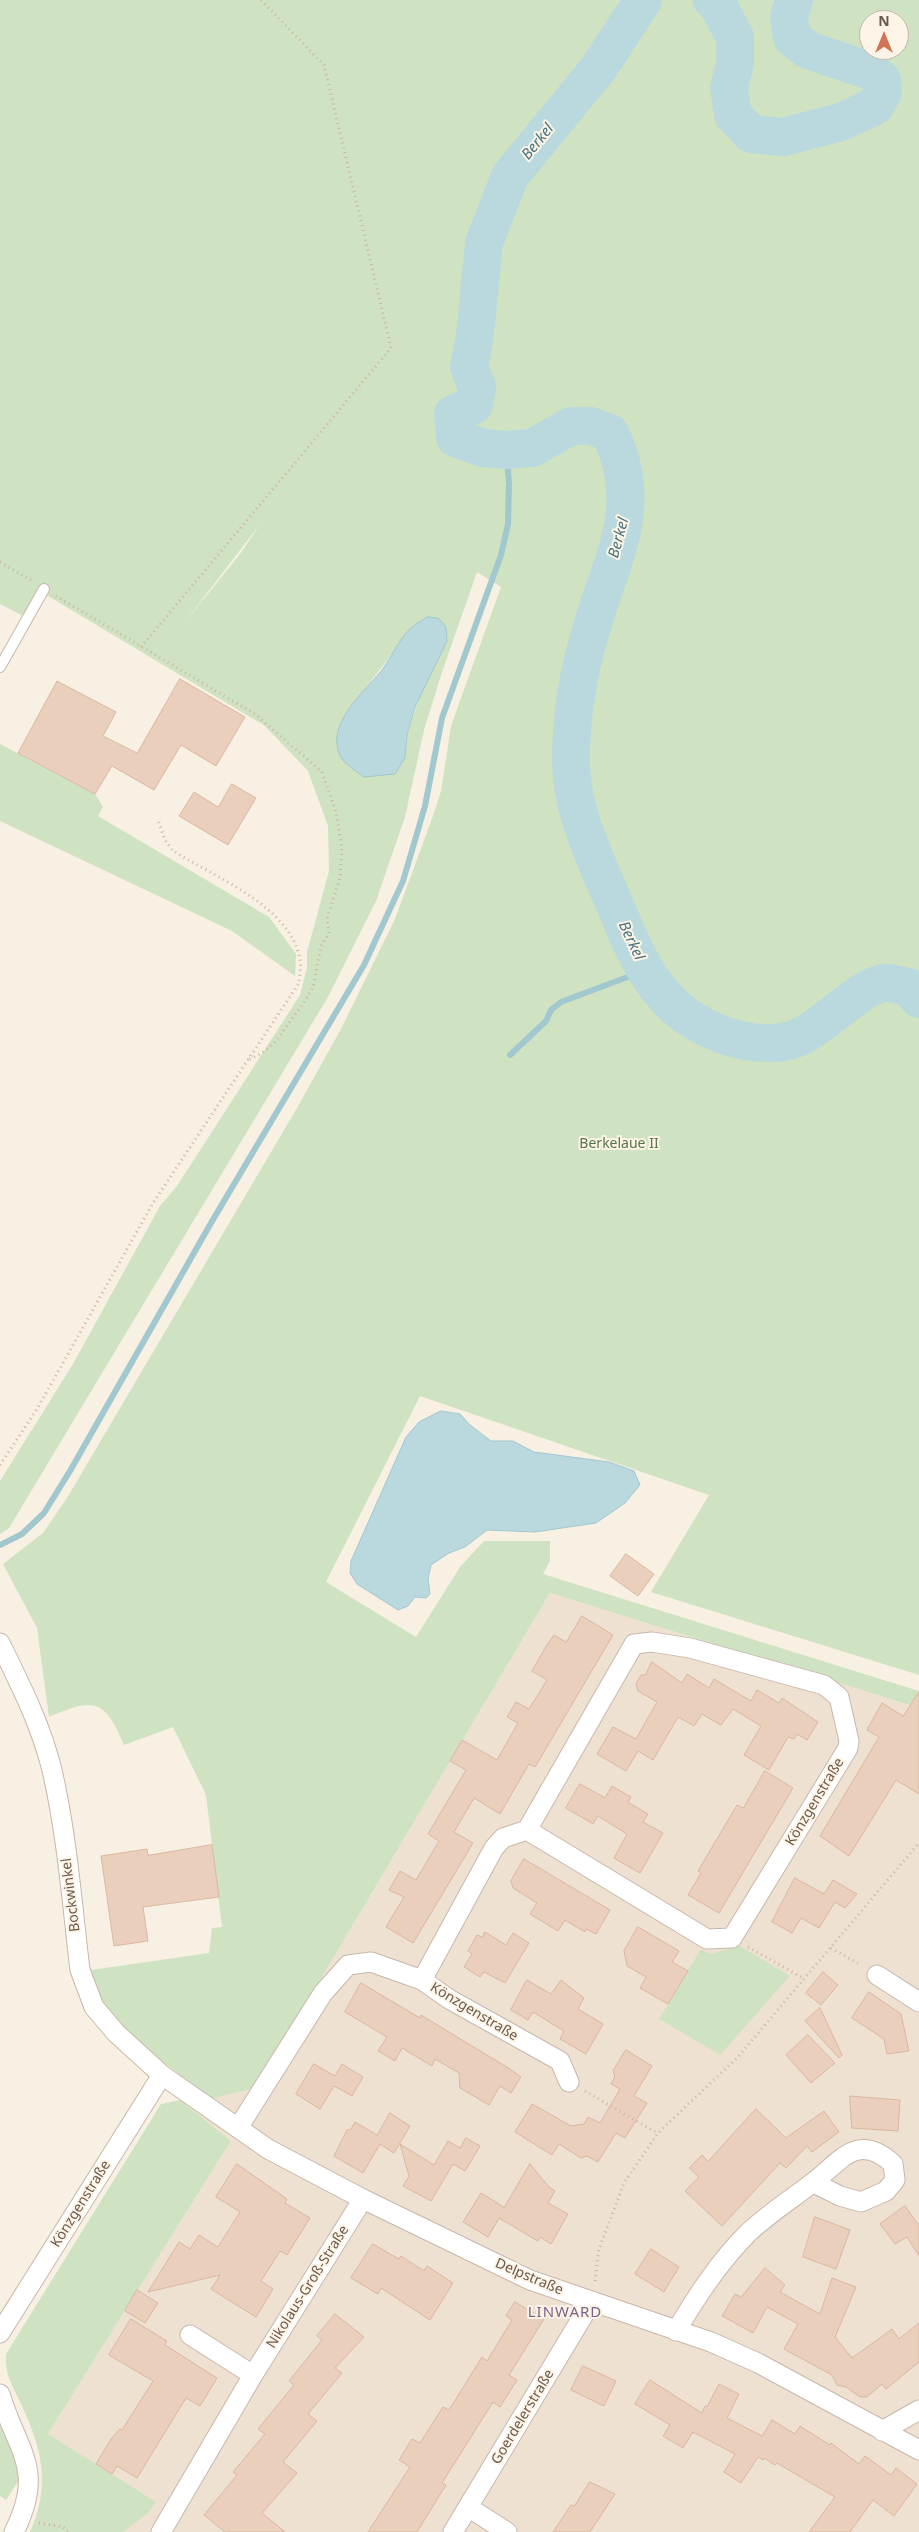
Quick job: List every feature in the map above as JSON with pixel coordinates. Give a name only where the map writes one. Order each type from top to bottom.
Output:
[{"type":"street","name":"Bockwinkel","points":[[0,1642],[34,1714],[52,1769],[64,1835],[80,1970],[84,1985],[94,2007],[116,2032],[162,2075],[206,2104]]},
{"type":"street","name":"Könzgenstraße","points":[[422,1980],[494,1848],[503,1838],[527,1830],[634,1644],[652,1642],[690,1648],[824,1685],[839,1697],[849,1742],[848,1748],[732,1938]]},
{"type":"street","points":[[527,1830],[707,1939],[732,1938]]},
{"type":"street","name":"Könzgenstraße","points":[[238,2128],[323,1993],[348,1965],[371,1962],[422,1980],[449,1999],[560,2061],[569,2082]]},
{"type":"street","points":[[877,1975],[919,2002]]},
{"type":"street","name":"Könzgenstraße","points":[[0,2334],[162,2075]]},
{"type":"street","name":"Delpstraße","points":[[206,2104],[268,2149],[362,2199],[530,2280],[711,2342],[758,2364],[919,2450]]},
{"type":"street","points":[[676,2331],[699,2292],[726,2256],[774,2211],[814,2183]]},
{"type":"street","name":"Nikolaus-Groß-Straße","points":[[160,2532],[362,2199]]},
{"type":"street","name":"Goerdelerstraße","points":[[453,2532],[592,2301]]},
{"type":"street","points":[[190,2335],[253,2376]]},
{"type":"street","points":[[0,2394],[20,2442],[30,2473],[26,2509],[16,2528]]},
{"type":"street","points":[[882,2431],[919,2410]]},
{"type":"street","points":[[468,2507],[507,2532]]},
{"type":"lane","points":[[0,667],[44,589]]},
{"type":"path","points":[[141,647],[391,348],[324,65],[261,0]]},
{"type":"path","points":[[0,562],[255,714],[322,772],[336,812],[342,847],[340,878],[327,919],[328,933],[321,946],[316,964],[313,987],[276,1042],[262,1054],[246,1061]]},
{"type":"path","points":[[0,1465],[37,1410],[153,1203],[299,983],[300,960],[289,933],[279,919],[253,898],[172,850],[165,840],[158,820]]},
{"type":"path","points":[[592,2301],[599,2249],[624,2183],[658,2133],[737,2058],[919,1843]]},
{"type":"path","points":[[732,1938],[803,1978]]},
{"type":"path","points":[[832,1948],[877,1975]]},
{"type":"path","points":[[569,2082],[658,2133]]},
{"type":"path","points":[[16,2528],[53,2524],[63,2527],[68,2532]]},
{"type":"shaded area","points":[[550,1593],[919,1708],[919,2532],[119,2532],[48,2434],[231,2141],[180,2100],[211,2099],[256,2088]]},
{"type":"green space","name":"Berkelaue II","points":[[0,0],[919,0],[919,1675],[651,1592],[709,1495],[420,1396],[326,1582],[416,1637],[460,1567],[484,1541],[550,1541],[550,1561],[543,1574],[919,1691],[919,1708],[550,1593],[256,2088],[211,2099],[145,2047],[120,2024],[101,1998],[91,1970],[209,1953],[212,1928],[222,1927],[206,1795],[173,1727],[124,1745],[111,1718],[96,1706],[77,1706],[49,1717],[37,1628],[3,1564],[43,1533],[67,1498],[297,1108],[341,1029],[395,919],[433,816],[441,791],[451,726],[501,587],[477,572],[424,730],[405,817],[376,901],[328,997],[9,1528],[0,1534],[0,1481],[73,1364],[160,1206],[177,1186],[300,995],[307,968],[307,952],[329,871],[328,826],[308,771],[265,726],[38,590],[23,616],[0,604]],"holes":[[[260,524],[240,554],[185,622]],[[392,654],[422,689],[407,735],[405,758],[342,724],[347,712]]]},
{"type":"green space","points":[[0,744],[95,794],[103,807],[98,816],[269,917],[296,954],[295,976],[232,931],[0,821]]},
{"type":"green space","points":[[740,1946],[790,1976],[720,2055],[659,2019],[701,1949],[710,1954]]},
{"type":"green space","points":[[180,2100],[231,2141],[48,2434],[156,2502],[148,2513],[123,2532],[30,2532],[37,2515],[42,2483],[39,2452],[28,2420],[12,2386],[6,2367],[6,2354],[161,2104]]},
{"type":"green space","points":[[0,2420],[15,2456],[19,2480],[6,2500],[0,2496]]},
{"type":"water","points":[[428,617],[438,618],[446,627],[447,641],[415,707],[407,735],[405,758],[395,774],[364,777],[348,765],[339,754],[337,739],[339,728],[350,707],[381,671],[401,640],[412,627]]},
{"type":"water","points":[[441,1411],[460,1414],[470,1425],[491,1441],[513,1441],[534,1452],[609,1462],[634,1471],[640,1485],[625,1503],[596,1523],[535,1532],[487,1530],[465,1547],[449,1553],[431,1565],[428,1579],[430,1594],[426,1598],[415,1597],[408,1606],[398,1610],[357,1584],[350,1573],[351,1561],[406,1437],[419,1422]]},
{"type":"building","points":[[180,679],[245,717],[216,766],[181,745],[154,790],[112,766],[95,794],[18,753],[57,681],[116,712],[103,736],[137,753]]},
{"type":"building","points":[[232,784],[256,798],[228,845],[179,816],[194,792],[218,807]]},
{"type":"building","points":[[626,1554],[654,1574],[638,1596],[610,1576]]},
{"type":"building","points":[[582,1616],[613,1635],[535,1767],[529,1764],[500,1814],[474,1798],[454,1832],[473,1843],[413,1943],[386,1927],[404,1897],[389,1890],[400,1871],[416,1880],[439,1841],[428,1834],[466,1770],[450,1761],[462,1740],[497,1760],[518,1723],[507,1717],[516,1702],[529,1709],[547,1680],[532,1671],[545,1648],[554,1635],[566,1642]]},
{"type":"building","points":[[652,1662],[682,1683],[687,1674],[709,1688],[714,1679],[751,1701],[757,1690],[779,1703],[782,1698],[818,1722],[807,1740],[797,1734],[794,1739],[788,1737],[769,1770],[744,1755],[761,1726],[733,1709],[721,1725],[702,1714],[694,1726],[678,1717],[653,1760],[638,1751],[626,1771],[597,1754],[613,1727],[636,1739],[657,1702],[638,1691],[636,1684],[641,1675],[645,1675]]},
{"type":"building","points":[[919,1692],[919,1794],[896,1780],[849,1856],[820,1836],[879,1737],[867,1730],[882,1703],[903,1716]]},
{"type":"building","points":[[765,1771],[793,1788],[719,1913],[688,1895],[701,1873],[698,1871],[737,1805],[743,1808]]},
{"type":"building","points":[[580,1784],[605,1798],[612,1786],[631,1797],[628,1802],[648,1814],[643,1822],[663,1833],[640,1873],[614,1858],[627,1834],[598,1816],[593,1824],[566,1808]]},
{"type":"building","points":[[212,1845],[219,1897],[143,1907],[148,1941],[114,1946],[101,1856],[147,1849],[148,1855]]},
{"type":"building","points":[[524,1859],[610,1910],[596,1934],[586,1929],[585,1932],[565,1920],[558,1931],[530,1914],[537,1903],[513,1888],[511,1881]]},
{"type":"building","points":[[795,1878],[824,1894],[833,1880],[857,1894],[845,1908],[835,1902],[819,1928],[801,1918],[792,1933],[772,1922]]},
{"type":"building","points":[[638,1927],[679,1951],[672,1962],[688,1971],[668,2004],[640,1988],[646,1977],[627,1966],[624,1951]]},
{"type":"building","points":[[485,1932],[506,1945],[513,1933],[529,1943],[505,1983],[484,1972],[480,1977],[464,1967],[472,1954],[468,1951],[477,1935],[482,1937]]},
{"type":"building","points":[[823,1972],[838,1985],[821,2005],[806,1993]]},
{"type":"building","points":[[527,1980],[551,1994],[561,1980],[584,1998],[578,2009],[603,2024],[586,2054],[560,2039],[564,2031],[533,2012],[528,2020],[511,2010]]},
{"type":"building","points":[[361,1983],[420,2018],[421,2015],[521,2077],[511,2093],[500,2086],[489,2105],[460,2088],[459,2073],[435,2059],[432,2066],[402,2048],[395,2061],[378,2051],[387,2037],[345,2012]]},
{"type":"building","points":[[869,1992],[901,2014],[909,2051],[887,2054],[884,2039],[852,2018]]},
{"type":"building","points":[[820,2008],[842,2055],[839,2058],[805,2021]]},
{"type":"building","points":[[808,2035],[835,2063],[811,2083],[786,2055]]},
{"type":"building","points":[[626,2050],[652,2066],[634,2096],[647,2103],[625,2138],[616,2133],[598,2162],[587,2156],[581,2158],[559,2144],[552,2155],[515,2132],[532,2104],[571,2126],[584,2124],[588,2117],[600,2123],[620,2089],[611,2084],[615,2077],[613,2071]]},
{"type":"building","points":[[314,2064],[335,2076],[342,2064],[363,2077],[352,2096],[334,2086],[320,2109],[296,2094]]},
{"type":"building","points":[[850,2096],[900,2100],[898,2131],[852,2128]]},
{"type":"building","points":[[756,2109],[786,2138],[824,2111],[839,2132],[812,2152],[807,2146],[786,2168],[780,2163],[722,2226],[685,2191],[699,2177],[689,2168],[702,2155],[708,2161]]},
{"type":"building","points":[[390,2113],[410,2126],[394,2153],[380,2144],[363,2173],[334,2156],[347,2130],[351,2129],[355,2122],[377,2135]]},
{"type":"building","points":[[466,2138],[480,2146],[465,2171],[453,2164],[431,2201],[403,2186],[409,2176],[400,2144],[434,2165],[448,2141],[460,2148]]},
{"type":"building","points":[[237,2164],[287,2199],[285,2203],[310,2218],[287,2255],[280,2251],[261,2281],[273,2289],[256,2317],[211,2289],[220,2275],[148,2292],[179,2242],[190,2249],[199,2235],[218,2247],[240,2212],[216,2197]]},
{"type":"building","points":[[530,2164],[549,2187],[555,2191],[548,2203],[568,2214],[551,2244],[540,2237],[538,2241],[499,2218],[488,2237],[463,2222],[481,2193],[504,2207]]},
{"type":"building","points":[[905,2206],[919,2226],[919,2256],[907,2237],[895,2244],[880,2224]]},
{"type":"building","points":[[815,2217],[850,2230],[836,2269],[803,2257]]},
{"type":"building","points":[[373,2244],[399,2259],[401,2256],[424,2271],[427,2266],[453,2283],[430,2320],[381,2288],[378,2294],[351,2278]]},
{"type":"building","points":[[651,2249],[679,2267],[664,2292],[635,2274]]},
{"type":"building","points":[[765,2268],[785,2285],[780,2292],[820,2314],[832,2278],[856,2287],[835,2337],[852,2358],[892,2329],[899,2339],[919,2323],[919,2362],[886,2389],[882,2384],[867,2397],[860,2397],[846,2387],[837,2385],[832,2375],[784,2349],[798,2324],[767,2307],[753,2333],[722,2316],[735,2294],[741,2297]]},
{"type":"building","points":[[137,2290],[158,2303],[145,2323],[125,2311]]},
{"type":"building","points":[[515,2302],[544,2319],[509,2375],[517,2380],[500,2407],[493,2402],[442,2483],[446,2485],[417,2532],[368,2532],[410,2467],[399,2460],[412,2439],[420,2443],[443,2407],[449,2410],[482,2357],[487,2361],[512,2320],[506,2316]]},
{"type":"building","points":[[335,2314],[364,2337],[335,2368],[342,2373],[308,2414],[317,2421],[283,2462],[297,2473],[262,2513],[285,2532],[225,2532],[204,2515],[237,2475],[233,2472],[265,2434],[258,2429],[294,2385],[289,2381],[322,2340],[317,2336]]},
{"type":"building","points":[[131,2319],[167,2341],[165,2345],[217,2378],[200,2406],[186,2398],[137,2478],[117,2466],[112,2474],[96,2464],[111,2439],[120,2429],[122,2430],[153,2381],[109,2355]]},
{"type":"building","points":[[583,2366],[616,2381],[604,2406],[571,2390]]},
{"type":"building","points":[[650,2380],[702,2413],[719,2384],[739,2394],[727,2418],[762,2436],[772,2420],[795,2434],[800,2426],[830,2445],[831,2443],[859,2464],[865,2456],[891,2475],[896,2468],[917,2484],[894,2516],[873,2500],[850,2532],[809,2532],[835,2497],[777,2463],[775,2465],[764,2458],[763,2460],[758,2457],[741,2483],[724,2472],[735,2454],[693,2432],[683,2448],[663,2436],[670,2425],[635,2404]]},
{"type":"building","points":[[590,2482],[615,2494],[590,2532],[553,2532],[571,2505],[574,2506]]},
{"type":"waterway","name":"Berkel","points":[[643,0],[598,69],[510,176],[484,243],[475,334],[469,367],[477,387],[474,405],[453,414],[455,438],[483,448],[506,450],[532,448],[571,426],[591,426],[610,433],[620,460],[625,485],[622,533],[582,662],[572,726],[572,779],[575,800],[595,860],[628,937],[659,990],[688,1017],[705,1027],[726,1036],[757,1043],[778,1043],[798,1038],[823,1022],[861,993],[878,984],[889,983],[909,987],[919,999]]},
{"type":"waterway","name":"Berkel","points":[[712,0],[719,7],[735,37],[735,63],[729,88],[733,115],[751,134],[783,137],[841,122],[875,106],[883,92],[882,80],[870,71],[808,50],[792,38],[789,17],[794,0]]},
{"type":"waterway","points":[[0,1545],[22,1534],[44,1513],[70,1471],[211,1223],[364,965],[403,881],[425,806],[442,718],[501,555],[508,524],[509,483],[506,450]]},
{"type":"waterway","points":[[510,1055],[546,1021],[551,1010],[561,1002],[646,970]]},
{"type":"district","name":"LINWARD","points":[[565,2313]]}]
